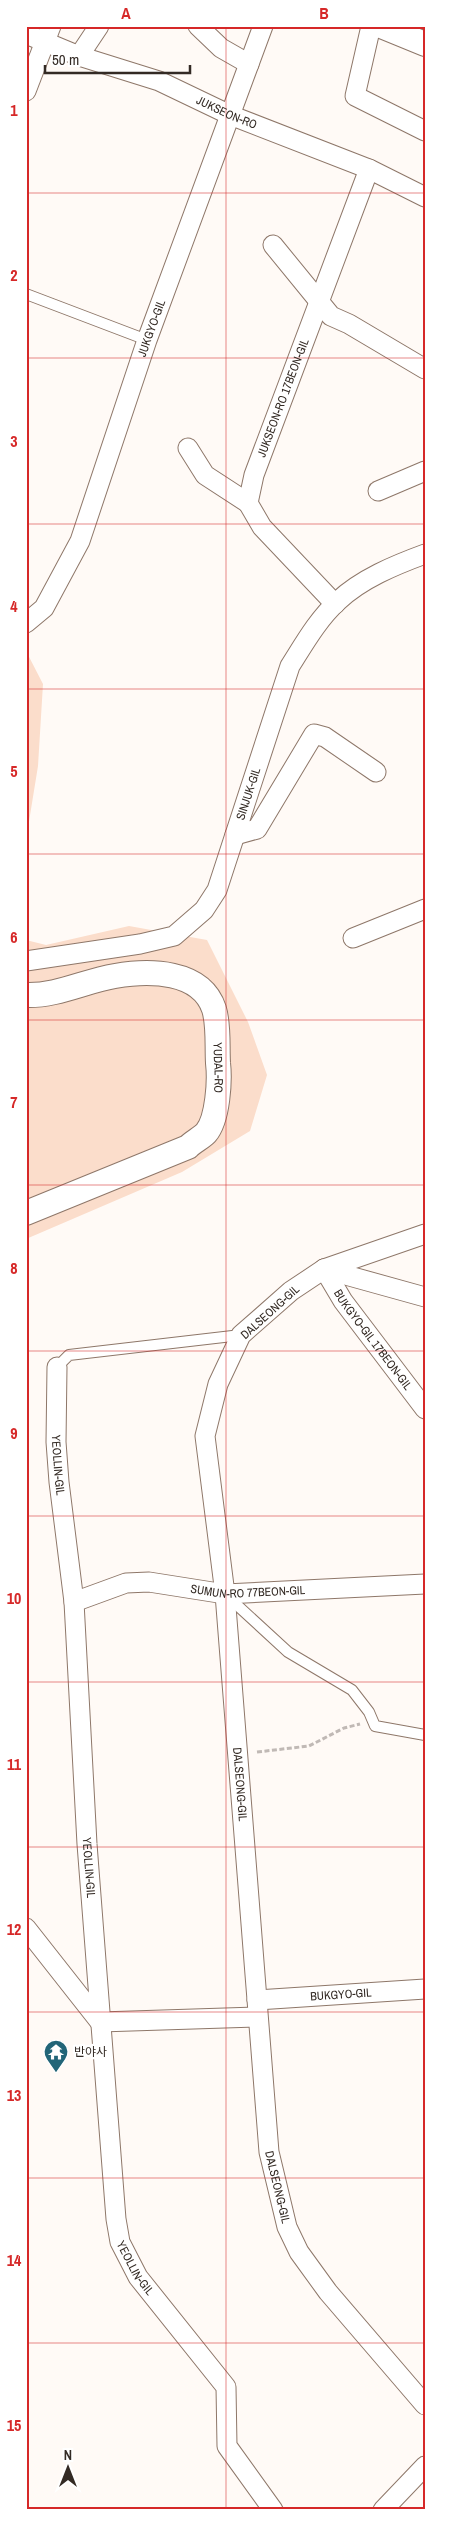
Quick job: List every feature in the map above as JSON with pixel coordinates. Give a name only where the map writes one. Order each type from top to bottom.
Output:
[{"type":"street","points":[[79,56],[99,26]]},
{"type":"street","points":[[198,26],[220,48],[249,64]]},
{"type":"street","name":"JUKGYO-GIL","points":[[26,623],[44,608],[80,541],[147,340],[262,26]]},
{"type":"street","points":[[371,26],[355,96],[425,130]]},
{"type":"street","points":[[380,26],[425,44]]},
{"type":"street","name":"JUKSEON-RO","points":[[26,34],[48,34],[79,56],[159,81],[230,116],[369,170],[425,198]]},
{"type":"street","points":[[26,91],[48,34]]},
{"type":"street","name":"JUKSEON-RO 17BEON-GIL","points":[[248,502],[254,475],[369,170]]},
{"type":"street","points":[[273,245],[306,288],[319,299],[331,316],[350,324],[425,369]]},
{"type":"street","points":[[188,448],[205,475],[248,502],[262,527],[335,604]]},
{"type":"street","points":[[378,491],[425,471]]},
{"type":"street","name":"SINJUK-GIL","points":[[26,961],[140,944],[174,936],[204,910],[217,890],[290,666],[305,642],[335,604],[370,578],[425,554]]},
{"type":"street","points":[[235,835],[257,829],[314,734],[325,737],[376,772]]},
{"type":"street","points":[[353,938],[425,909]]},
{"type":"street","name":"YUDAL-RO","points":[[26,995],[41,995],[116,976],[153,973],[186,978],[206,994],[214,1010],[220,1081],[213,1115],[206,1132],[188,1147],[26,1212]]},
{"type":"street","name":"DALSEONG-GIL","points":[[424,2403],[328,2292],[299,2252],[287,2227],[269,2152],[225,1594],[205,1436],[218,1384],[241,1335],[291,1290],[324,1269],[425,1234]]},
{"type":"street","points":[[324,1269],[425,1297]]},
{"type":"street","name":"BUKGYO-GIL 17BEON-GIL","points":[[324,1269],[342,1300],[425,1409]]},
{"type":"street","name":"YEOLLIN-GIL","points":[[57,1367],[56,1425],[59,1482],[74,1602],[87,1844],[116,2219],[120,2242],[138,2277],[226,2387],[227,2446],[273,2510]]},
{"type":"street","name":"SUMUN-RO 77BEON-GIL","points":[[74,1602],[126,1583],[149,1582],[225,1594],[425,1584]]},
{"type":"street","points":[[26,1928],[100,2022]]},
{"type":"street","name":"BUKGYO-GIL","points":[[100,2022],[257,2009],[425,1989]]},
{"type":"street","points":[[383,2510],[425,2466]]},
{"type":"lane","points":[[26,294],[147,340]]},
{"type":"lane","name":"YEOLLIN-GIL","points":[[57,1367],[69,1356],[241,1335]]},
{"type":"lane","points":[[225,1594],[288,1652],[352,1690],[368,1712],[375,1726],[425,1736]]},
{"type":"path","points":[[238,1753],[309,1746],[344,1728],[361,1724],[375,1726]]},
{"type":"shaded area","points":[[26,651],[43,684],[38,766],[26,840]]},
{"type":"shaded area","points":[[129,926],[207,940],[248,1022],[267,1075],[250,1131],[182,1172],[26,1239],[26,940],[46,945]]},
{"type":"place","name":"반야사","points":[[56,2073]]}]
